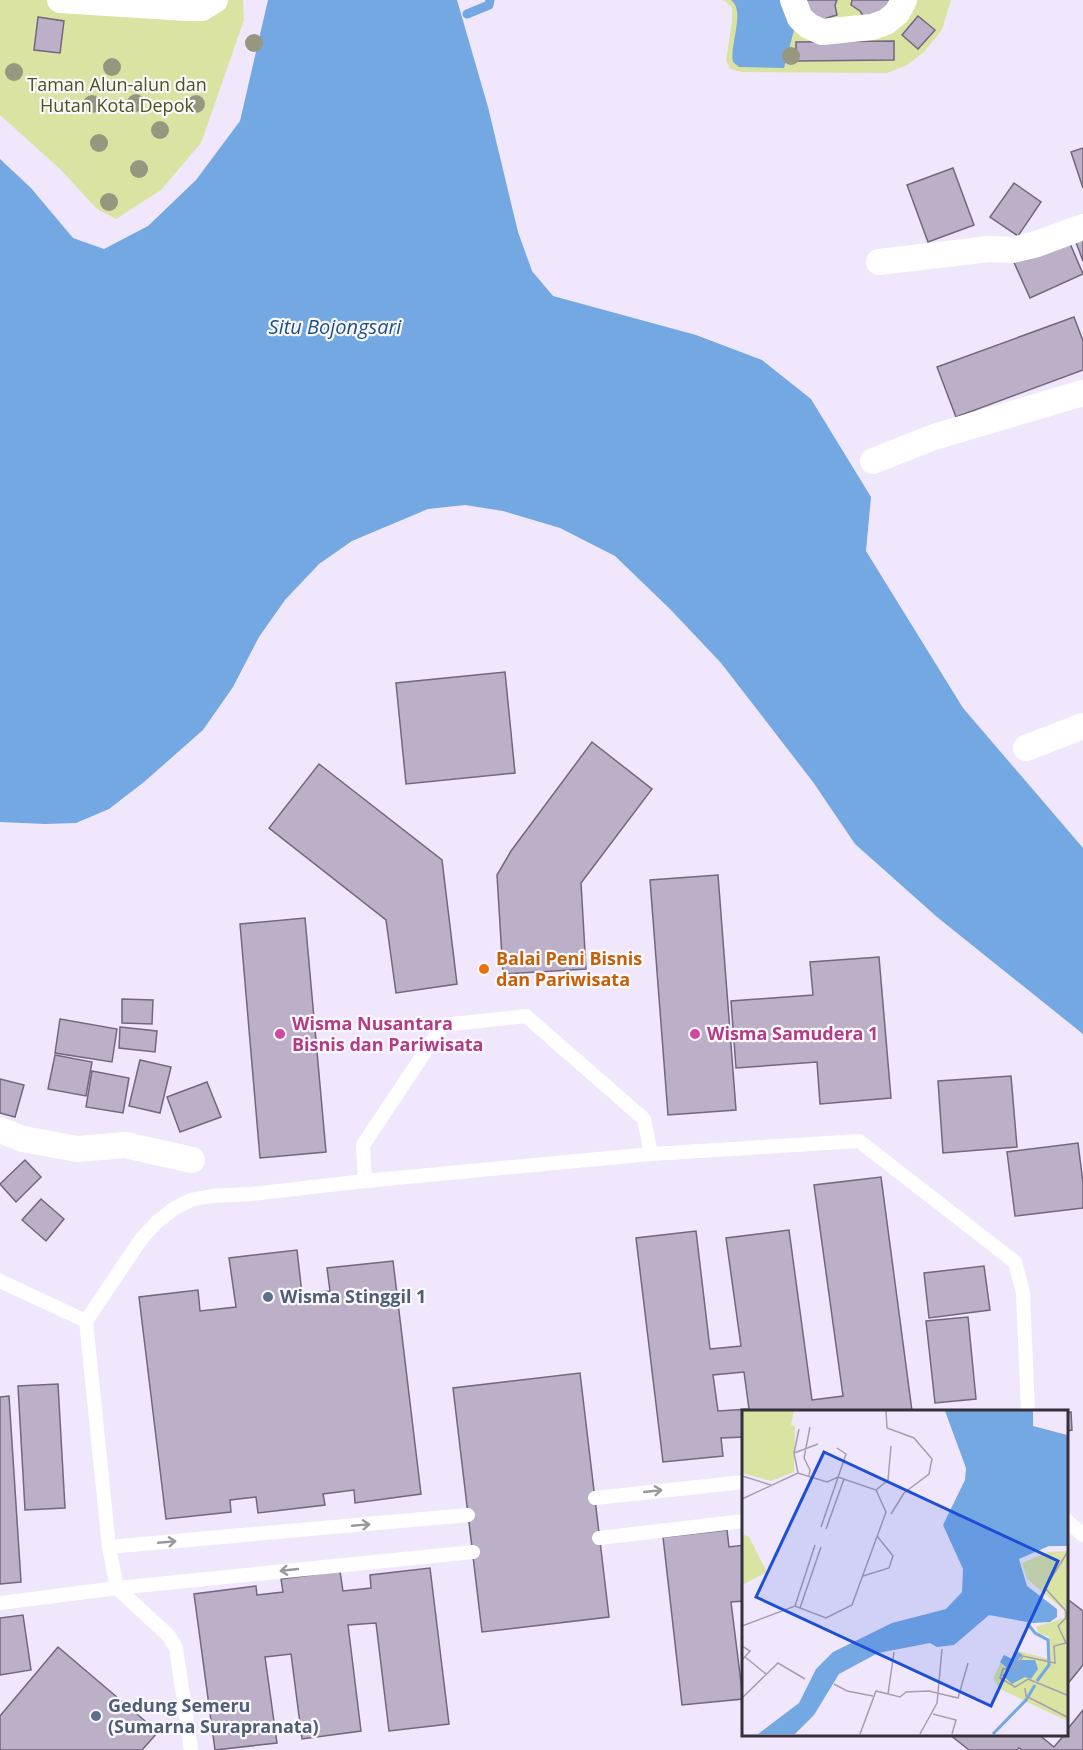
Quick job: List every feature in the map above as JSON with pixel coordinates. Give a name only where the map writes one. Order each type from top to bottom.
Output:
[{"type":"street","points":[[60,0],[186,8],[202,8],[215,0]]},
{"type":"street","points":[[793,0],[800,18],[809,26],[822,32],[872,27],[897,13],[904,0]]},
{"type":"street","points":[[879,262],[989,249],[1012,250],[1038,244],[1083,227]]},
{"type":"street","points":[[873,461],[934,437],[1083,393]]},
{"type":"street","points":[[1026,748],[1083,726]]},
{"type":"street","points":[[0,1130],[23,1139],[77,1149],[125,1145],[192,1160]]},
{"type":"lane","points":[[365,1181],[363,1145],[443,1025],[526,1016],[644,1119],[651,1154]]},
{"type":"lane","points":[[190,1750],[176,1648],[170,1636],[117,1588],[109,1547],[86,1321],[142,1238],[175,1208],[191,1200],[211,1196],[252,1194],[651,1154],[859,1141],[1015,1262],[1023,1293],[1028,1410]]},
{"type":"lane","points":[[0,1281],[86,1321]]},
{"type":"lane","points":[[595,1498],[742,1482]]},
{"type":"lane","points":[[109,1547],[468,1515]]},
{"type":"lane","points":[[599,1538],[742,1521]]},
{"type":"lane","points":[[1068,1522],[1083,1535]]},
{"type":"lane","points":[[0,1603],[117,1588],[472,1552]]},
{"type":"green space","name":"Taman Alun-alun dan Hutan Kota Depok","points":[[0,0],[243,0],[244,20],[201,143],[161,190],[116,219],[97,209],[60,169],[0,115]]},
{"type":"green space","points":[[721,0],[951,0],[942,30],[924,52],[907,65],[887,73],[742,72],[730,69],[726,60],[732,8]]},
{"type":"water","name":"Situ Bojongsari","points":[[268,0],[457,0],[488,107],[518,232],[532,271],[553,296],[696,335],[762,360],[811,399],[871,497],[866,551],[963,708],[1083,848],[1083,1034],[937,917],[855,844],[813,782],[721,663],[615,556],[560,528],[503,511],[465,505],[428,509],[352,541],[319,564],[285,600],[259,637],[233,687],[203,730],[144,782],[109,809],[76,823],[0,822],[0,159],[31,188],[73,238],[104,249],[148,226],[196,180],[240,121]]},
{"type":"water","points":[[731,0],[802,0],[784,68],[739,67],[733,62],[737,12]]},
{"type":"building","points":[[804,0],[837,0],[835,5],[837,15],[818,24]]},
{"type":"building","points":[[852,0],[897,0],[899,4],[865,19],[860,11],[851,5]]},
{"type":"building","points":[[918,16],[935,30],[918,49],[902,35]]},
{"type":"building","points":[[38,17],[64,21],[60,53],[34,50]]},
{"type":"building","points":[[894,41],[894,60],[796,61],[796,42]]},
{"type":"building","points":[[1083,148],[1083,188],[1071,152]]},
{"type":"building","points":[[953,168],[974,225],[928,242],[907,185]]},
{"type":"building","points":[[1014,183],[1041,202],[1018,236],[990,217]]},
{"type":"building","points":[[1083,227],[1083,261],[1072,232]]},
{"type":"building","points":[[1066,234],[1083,274],[1030,298],[1012,258]]},
{"type":"building","points":[[1074,317],[1083,341],[1083,370],[956,417],[937,367]]},
{"type":"building","points":[[505,672],[515,773],[406,784],[396,683]]},
{"type":"building","points":[[592,742],[652,789],[581,883],[586,969],[503,974],[497,875],[511,851]]},
{"type":"building","points":[[319,764],[442,860],[457,984],[396,993],[386,920],[269,828]]},
{"type":"building","points":[[718,875],[736,1110],[668,1115],[650,880]]},
{"type":"building","points":[[305,918],[326,1152],[260,1158],[240,924]]},
{"type":"building","points":[[879,957],[891,1098],[820,1104],[817,1062],[736,1068],[731,1001],[813,995],[810,962]]},
{"type":"building","points":[[122,999],[153,1000],[152,1024],[122,1023]]},
{"type":"building","points":[[60,1019],[117,1029],[112,1062],[55,1053]]},
{"type":"building","points":[[120,1027],[157,1031],[155,1052],[119,1048]]},
{"type":"building","points":[[55,1055],[92,1062],[86,1096],[48,1089]]},
{"type":"building","points":[[140,1060],[171,1067],[160,1113],[129,1106]]},
{"type":"building","points":[[92,1071],[129,1078],[123,1113],[86,1107]]},
{"type":"building","points":[[1011,1076],[1017,1147],[943,1153],[938,1081]]},
{"type":"building","points":[[0,1079],[24,1085],[15,1117],[0,1113]]},
{"type":"building","points":[[207,1082],[221,1117],[180,1132],[167,1097]]},
{"type":"building","points":[[1078,1143],[1083,1183],[1083,1208],[1015,1216],[1007,1152]]},
{"type":"building","points":[[25,1160],[41,1177],[16,1202],[0,1184]]},
{"type":"building","points":[[881,1177],[912,1410],[742,1410],[742,1437],[721,1438],[723,1456],[663,1462],[636,1238],[696,1231],[710,1349],[741,1346],[726,1238],[789,1230],[812,1400],[843,1396],[814,1185]],"holes":[[[744,1372],[749,1409],[718,1411],[713,1375]]]},
{"type":"building","points":[[41,1199],[64,1219],[46,1241],[22,1220]]},
{"type":"building","points":[[297,1250],[302,1294],[330,1291],[327,1268],[393,1261],[421,1494],[355,1503],[354,1490],[323,1494],[325,1505],[258,1513],[256,1497],[230,1500],[231,1512],[166,1519],[139,1297],[198,1290],[200,1311],[236,1307],[229,1258]]},
{"type":"building","points":[[984,1266],[990,1310],[929,1318],[924,1273]]},
{"type":"building","points":[[968,1317],[976,1399],[935,1403],[926,1321]]},
{"type":"building","points":[[580,1373],[609,1617],[482,1632],[453,1388]]},
{"type":"building","points":[[58,1384],[65,1508],[25,1510],[18,1386]]},
{"type":"building","points":[[9,1396],[21,1582],[0,1584],[0,1397]]},
{"type":"building","points":[[1071,1412],[1072,1430],[1068,1431],[1068,1413]]},
{"type":"building","points":[[727,1530],[729,1547],[742,1545],[742,1601],[731,1602],[742,1699],[682,1705],[663,1537]]},
{"type":"building","points":[[430,1568],[449,1724],[389,1731],[376,1623],[348,1625],[361,1731],[302,1739],[291,1654],[265,1657],[277,1743],[215,1750],[194,1594],[256,1586],[257,1595],[283,1592],[281,1579],[340,1571],[343,1591],[371,1588],[370,1575]]},
{"type":"building","points":[[1068,1600],[1083,1611],[1083,1665],[1068,1684]]},
{"type":"building","points":[[23,1615],[31,1670],[0,1675],[0,1618]]},
{"type":"building","points":[[58,1647],[158,1732],[142,1750],[0,1750],[0,1716]]},
{"type":"building","points":[[1083,1710],[1083,1750],[1022,1750],[1019,1748],[1017,1750],[969,1750],[950,1735],[1039,1735],[1054,1747],[1064,1735],[1068,1735],[1068,1729]]},
{"type":"waterway","points":[[467,14],[489,5],[490,0]]},
{"type":"place","name":"Balai Peni Bisnis dan Pariwisata","points":[[484,969]]},
{"type":"place","name":"Wisma Nusantara Bisnis dan Pariwisata","points":[[280,1034]]},
{"type":"place","name":"Wisma Samudera 1","points":[[695,1034]]},
{"type":"place","name":"Wisma Stinggil 1","points":[[268,1297]]},
{"type":"place","name":"Gedung Semeru (Sumarna Surapranata)","points":[[96,1716]]}]
